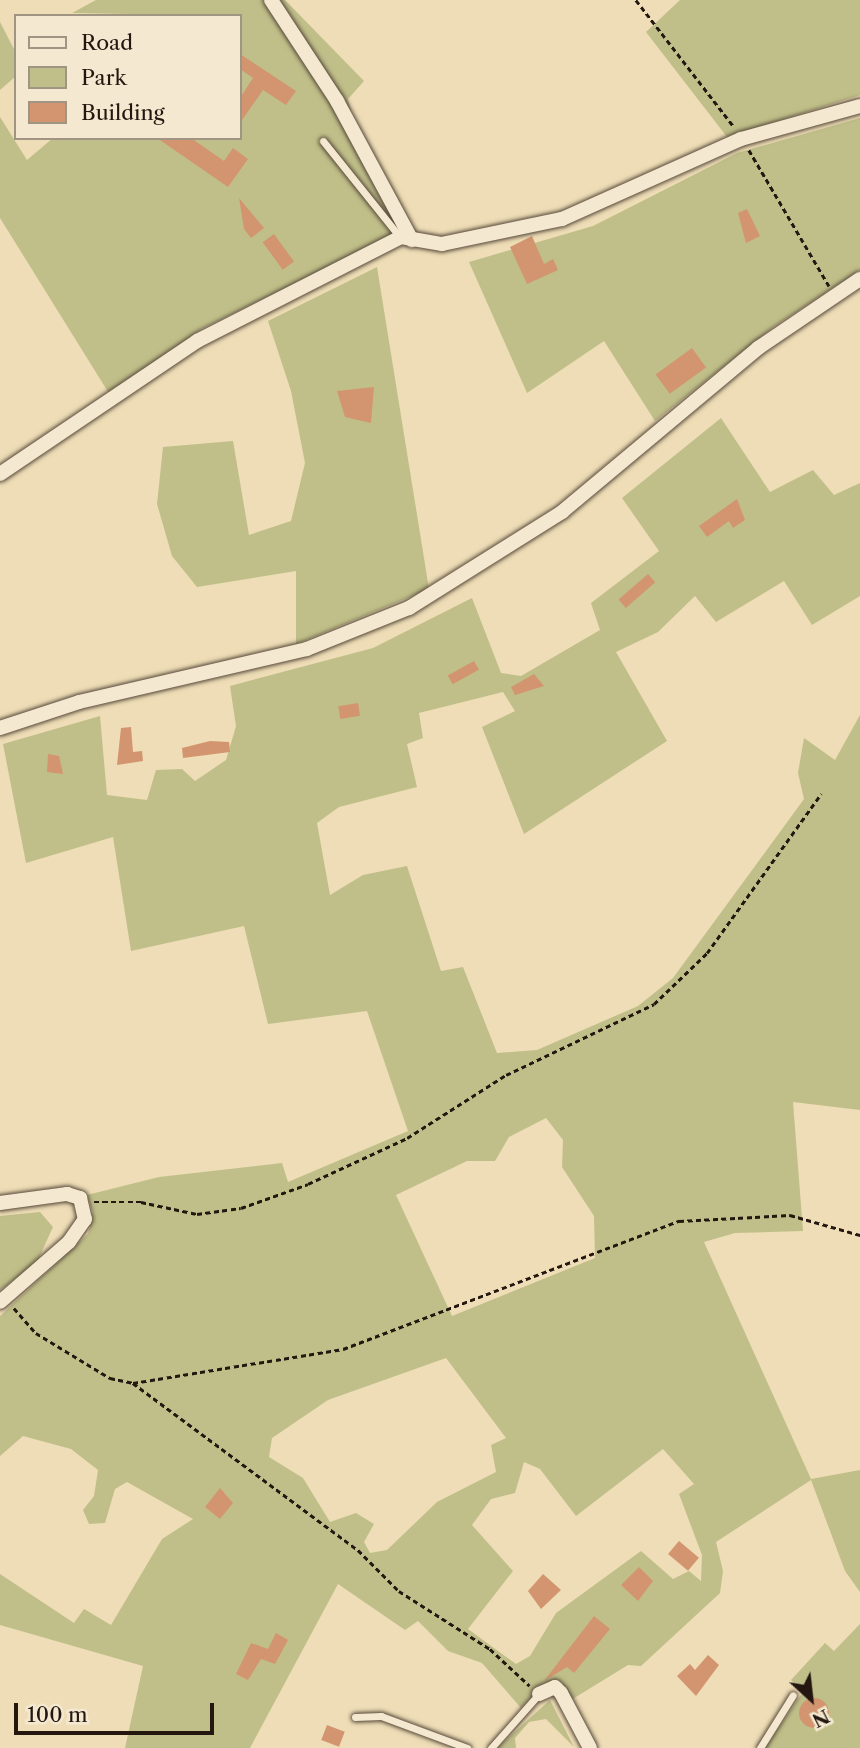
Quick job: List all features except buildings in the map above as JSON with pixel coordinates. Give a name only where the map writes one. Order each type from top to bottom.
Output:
[{"type":"street","points":[[271,0],[337,101],[406,238]]},
{"type":"street","points":[[0,474],[197,341],[406,238],[442,244],[562,219],[741,139],[860,106]]},
{"type":"street","points":[[0,728],[79,702],[307,649],[409,608],[562,512],[758,348],[860,279]]},
{"type":"street","points":[[0,1203],[61,1194],[84,1204],[82,1229],[2,1300]]},
{"type":"street","points":[[539,1694],[555,1687],[561,1693],[590,1748]]},
{"type":"lane","points":[[323,141],[406,238]]},
{"type":"lane","points":[[491,1748],[539,1694]]},
{"type":"lane","points":[[760,1748],[793,1695]]},
{"type":"lane","points":[[355,1717],[381,1716],[467,1748]]},
{"type":"path","points":[[636,0],[741,139],[835,295]]},
{"type":"path","points":[[84,1204],[114,1199],[197,1214],[241,1208],[407,1138],[506,1075],[635,1015],[707,953],[821,794]]},
{"type":"path","points":[[2,1300],[36,1333],[110,1378],[133,1383],[343,1349],[679,1221],[790,1215],[860,1235]]},
{"type":"path","points":[[133,1383],[358,1549],[399,1591],[490,1649],[539,1694]]},
{"type":"green space","points":[[96,0],[285,0],[364,81],[348,99],[360,146],[405,229],[201,329],[110,395],[0,218],[0,117],[27,160],[51,140],[242,140],[242,14],[72,13]]},
{"type":"green space","points":[[680,0],[860,0],[860,95],[727,137],[646,32]]},
{"type":"green space","points":[[0,22],[14,49],[14,78],[0,90]]},
{"type":"green space","points":[[860,118],[860,270],[773,327],[655,421],[604,341],[527,393],[469,262],[593,226],[737,153]]},
{"type":"green space","points":[[377,267],[429,589],[296,644],[296,571],[197,587],[172,556],[157,504],[163,447],[233,441],[249,535],[291,521],[305,463],[291,391],[268,321]]},
{"type":"green space","points":[[721,418],[770,492],[813,470],[834,495],[860,483],[860,596],[812,625],[784,581],[716,622],[695,596],[658,632],[616,652],[667,741],[524,834],[482,727],[515,711],[503,692],[419,713],[423,738],[407,744],[417,787],[339,807],[317,823],[330,895],[363,875],[407,866],[441,971],[463,967],[497,1053],[537,1050],[638,1006],[673,978],[804,799],[798,773],[804,738],[835,760],[860,715],[860,1110],[793,1102],[803,1231],[735,1233],[704,1242],[811,1479],[860,1470],[860,1592],[845,1571],[811,1480],[716,1542],[723,1571],[720,1593],[641,1666],[628,1665],[571,1700],[562,1682],[543,1685],[521,1708],[482,1663],[448,1651],[418,1621],[405,1630],[338,1584],[250,1748],[125,1748],[143,1666],[0,1625],[0,1574],[74,1623],[84,1609],[111,1625],[162,1539],[193,1519],[127,1482],[115,1489],[105,1523],[89,1524],[83,1510],[94,1496],[98,1470],[71,1449],[23,1436],[0,1456],[0,1316],[88,1234],[93,1213],[87,1195],[159,1177],[282,1163],[288,1182],[408,1131],[367,1011],[268,1024],[244,926],[131,951],[113,837],[26,863],[3,744],[100,716],[107,795],[147,800],[156,770],[182,769],[195,781],[226,760],[236,726],[230,686],[373,648],[472,598],[501,673],[521,676],[600,630],[591,603],[659,551],[622,498]],"holes":[[[546,1118],[563,1140],[562,1167],[594,1216],[595,1258],[452,1316],[396,1195],[467,1161],[495,1161],[509,1137]],[[446,1358],[506,1438],[491,1445],[496,1472],[437,1502],[387,1550],[370,1553],[364,1542],[374,1524],[356,1513],[330,1522],[303,1478],[269,1457],[272,1438],[328,1400]],[[663,1449],[694,1484],[679,1494],[702,1555],[701,1581],[689,1571],[673,1579],[641,1551],[556,1613],[530,1656],[516,1664],[468,1629],[513,1571],[472,1525],[491,1499],[515,1493],[524,1462],[540,1469],[576,1516]]]},
{"type":"green space","points":[[40,1212],[53,1227],[37,1262],[0,1290],[0,1216]]},
{"type":"green space","points":[[860,1624],[860,1748],[765,1748],[803,1692],[791,1680],[825,1643],[834,1651]]},
{"type":"green space","points":[[550,1700],[574,1747],[546,1719],[529,1722],[515,1738],[516,1748],[497,1748]]}]
